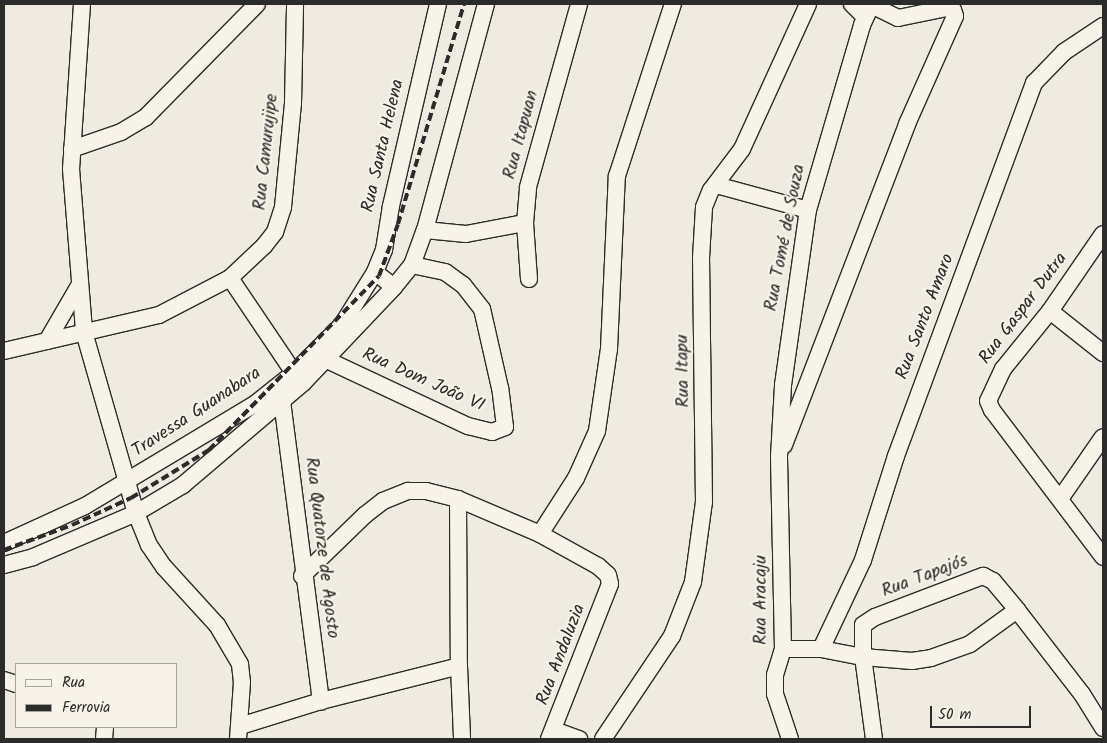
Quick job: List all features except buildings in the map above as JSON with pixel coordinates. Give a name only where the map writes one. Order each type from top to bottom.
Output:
[{"type":"street","points":[[82,4],[72,149],[72,189],[84,332],[126,482],[136,514],[149,544],[164,567],[217,625],[240,664],[239,733],[321,701],[458,666]]},
{"type":"street","points":[[72,149],[121,132],[146,116],[257,4]]},
{"type":"street","name":"Rua Camurujipe","points":[[4,351],[159,315],[230,278],[264,246],[275,232],[284,207],[293,103],[295,4]]},
{"type":"street","name":"Rua Santa Helena","points":[[375,272],[384,250],[386,225],[438,4]]},
{"type":"street","points":[[4,565],[32,557],[136,514],[204,469],[327,360],[394,287],[412,265],[425,230],[486,4]]},
{"type":"street","name":"Rua Itapuan","points":[[529,279],[525,223],[528,187],[579,4]]},
{"type":"street","points":[[302,576],[383,501],[408,491],[426,491],[458,499],[540,534],[580,471],[597,431],[609,349],[614,199],[617,176],[673,4]]},
{"type":"street","name":"Rua Itapu","points":[[603,739],[672,636],[693,582],[704,502],[701,258],[704,207],[716,185],[742,149],[808,4]]},
{"type":"street","points":[[779,457],[907,124],[954,16],[953,10],[947,8],[898,18],[852,4]]},
{"type":"street","name":"Rua Tomé de Souza","points":[[779,457],[783,385],[808,210],[869,9]]},
{"type":"street","name":"Rua Santo Amaro","points":[[821,649],[863,560],[902,438],[1034,84],[1064,52],[1103,26]]},
{"type":"street","points":[[716,185],[808,210]]},
{"type":"street","points":[[425,230],[466,234],[525,223]]},
{"type":"street","name":"Rua Gaspar Dutra","points":[[1060,499],[992,410],[988,401],[993,386],[1050,311],[1103,234]]},
{"type":"street","name":"Rua Dom João VI","points":[[327,360],[468,426],[492,432],[505,428],[500,388],[482,309],[463,286],[445,272],[412,265]]},
{"type":"street","points":[[375,272],[394,287]]},
{"type":"street","name":"Travessa Guanabara","points":[[4,543],[84,506],[222,426],[294,373],[353,311],[375,272]]},
{"type":"street","points":[[230,278],[294,373]]},
{"type":"street","points":[[47,341],[80,284]]},
{"type":"street","points":[[1050,311],[1103,352]]},
{"type":"street","name":"Rua Quatorze de Agosto","points":[[282,401],[302,576],[321,701]]},
{"type":"street","points":[[1103,437],[1060,499],[1103,557]]},
{"type":"street","name":"Rua Aracaju","points":[[779,457],[784,650],[776,676],[775,694],[790,739]]},
{"type":"street","points":[[458,499],[458,666],[462,739]]},
{"type":"street","name":"Rua Andaluzia","points":[[540,534],[605,571],[610,584],[551,735]]},
{"type":"street","name":"Rua Tapajós","points":[[874,739],[863,657],[862,628],[868,621],[974,577],[986,576],[993,581],[1017,610],[1082,694],[1103,728]]},
{"type":"street","points":[[784,650],[821,649],[863,657],[912,661],[951,652],[970,644],[1017,610]]},
{"type":"street","points":[[551,735],[579,739]]},
{"type":"railway","points":[[4,550],[72,525],[131,498],[209,450],[379,276],[398,224],[464,4]]}]
